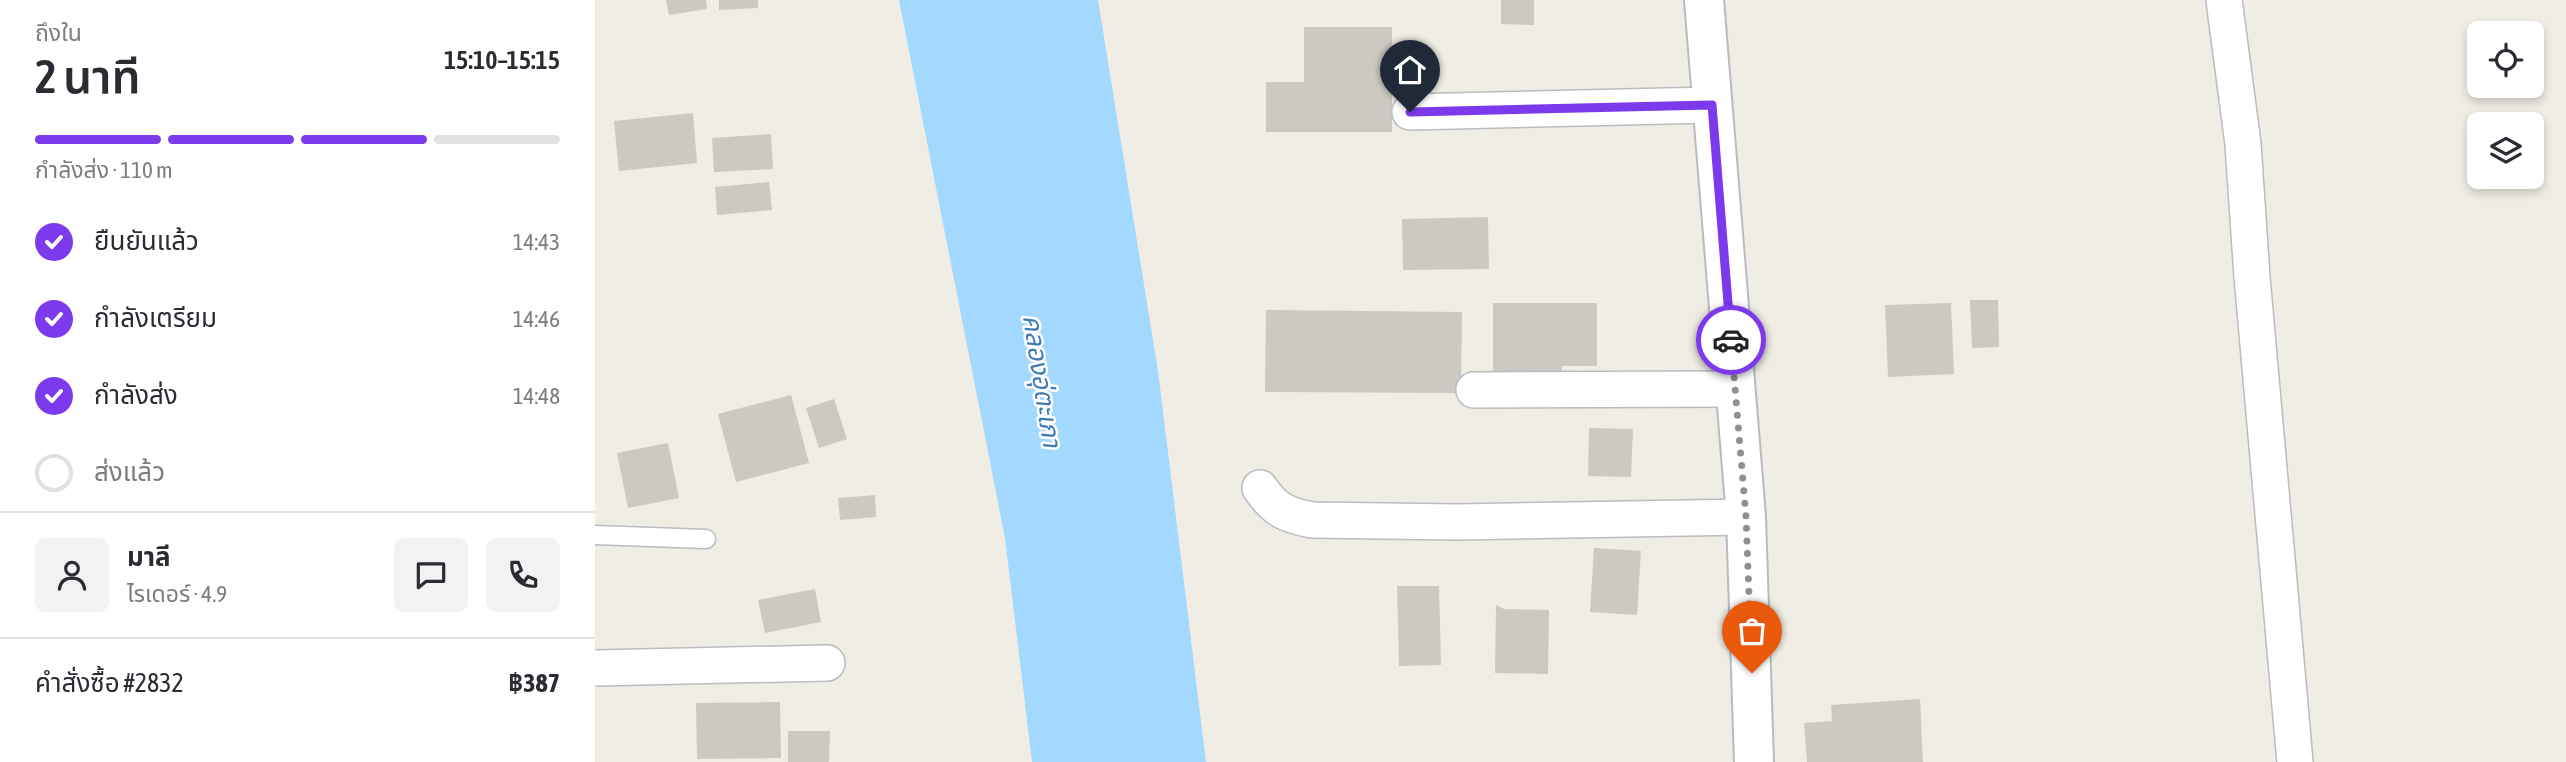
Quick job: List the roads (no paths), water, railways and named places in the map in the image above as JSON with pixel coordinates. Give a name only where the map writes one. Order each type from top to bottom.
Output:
[{"type":"street","points":[[1704,0],[1746,517],[1754,762]]},
{"type":"street","points":[[2224,0],[2243,144],[2252,277],[2295,762]]},
{"type":"street","points":[[1410,112],[1712,105]]},
{"type":"street","points":[[1474,390],[1735,389]]},
{"type":"street","points":[[1260,488],[1272,504],[1292,516],[1312,520],[1458,522],[1746,517]]},
{"type":"street","points":[[595,668],[827,663]]},
{"type":"lane","points":[[595,535],[706,539]]},
{"type":"water","name":"คลองอุ่ตะเภา","points":[[899,0],[1098,0],[1158,371],[1206,762],[1032,762],[1005,538]]}]
